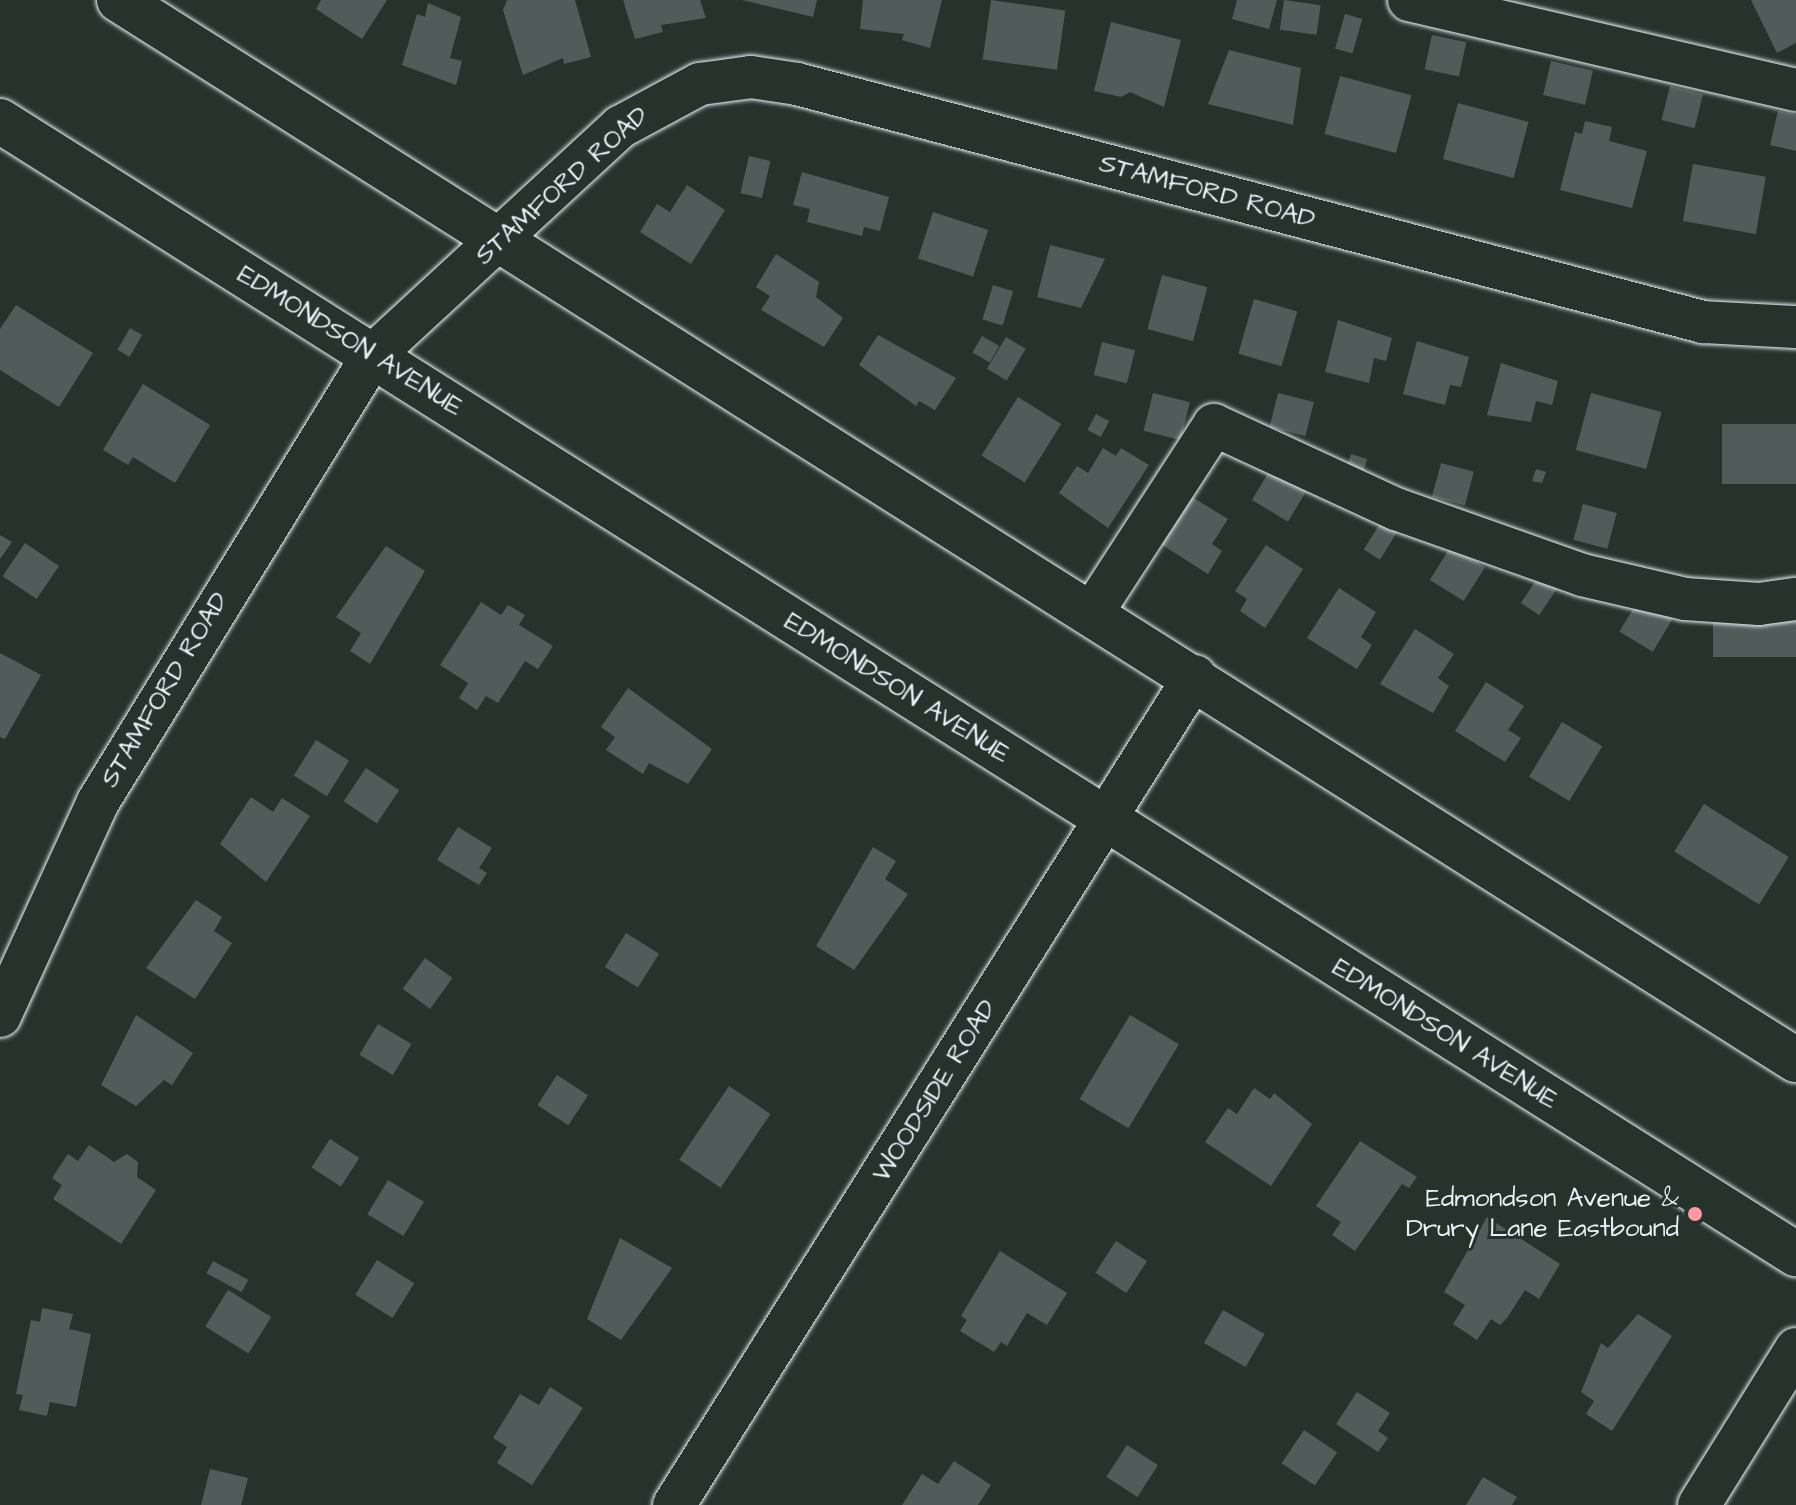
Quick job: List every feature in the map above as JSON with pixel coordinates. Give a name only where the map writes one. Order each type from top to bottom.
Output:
[{"type":"main road","points":[[119,0],[1195,676],[1796,1060]]},
{"type":"main road","name":"EDMONDSON AVENUE","points":[[0,121],[1796,1254]]},
{"type":"street","points":[[1409,0],[1796,90]]},
{"type":"street","name":"STAMFORD ROAD","points":[[0,1016],[113,775],[373,355],[501,242],[620,127],[656,103],[700,84],[751,77],[1703,322],[1796,327]]},
{"type":"street","points":[[1092,613],[1214,425],[1396,509],[1582,575],[1685,599],[1759,604],[1796,599]]},
{"type":"street","name":"WOODSIDE ROAD","points":[[674,1505],[1195,676]]},
{"type":"street","points":[[1699,1505],[1796,1349]]},
{"type":"building","points":[[321,0],[387,0],[362,39],[316,9]]},
{"type":"building","points":[[507,0],[575,0],[591,57],[564,64],[563,58],[523,75],[503,10]]},
{"type":"building","points":[[623,0],[700,0],[706,18],[661,25],[663,32],[635,39]]},
{"type":"building","points":[[742,0],[817,0],[813,17]]},
{"type":"building","points":[[863,0],[942,0],[930,48],[902,40],[904,34],[860,29]]},
{"type":"building","points":[[991,0],[1065,10],[1057,70],[983,59]]},
{"type":"building","points":[[1237,0],[1277,0],[1269,29],[1232,19]]},
{"type":"building","points":[[1284,0],[1321,5],[1316,35],[1280,30]]},
{"type":"building","points":[[1751,0],[1796,0],[1796,43],[1777,53]]},
{"type":"building","points":[[428,3],[461,17],[450,58],[462,61],[456,85],[402,65],[417,14],[425,17]]},
{"type":"building","points":[[1345,14],[1362,19],[1352,54],[1335,49]]},
{"type":"building","points":[[1111,22],[1181,40],[1164,107],[1130,92],[1121,97],[1094,91]]},
{"type":"building","points":[[1432,35],[1466,42],[1459,77],[1425,69]]},
{"type":"building","points":[[1229,50],[1301,68],[1293,125],[1208,104]]},
{"type":"building","points":[[1551,61],[1593,71],[1585,105],[1543,95]]},
{"type":"building","points":[[1340,76],[1411,95],[1396,153],[1324,134]]},
{"type":"building","points":[[1670,86],[1703,94],[1695,128],[1662,120]]},
{"type":"building","points":[[1458,103],[1529,122],[1514,178],[1443,159]]},
{"type":"building","points":[[1778,111],[1796,115],[1796,151],[1770,145]]},
{"type":"building","points":[[1585,121],[1612,127],[1609,141],[1647,151],[1632,208],[1560,190],[1575,132],[1582,134]]},
{"type":"building","points":[[749,156],[770,161],[762,198],[740,193]]},
{"type":"building","points":[[1693,164],[1766,177],[1756,234],[1683,221]]},
{"type":"building","points":[[802,172],[889,197],[880,231],[864,227],[862,236],[807,222],[810,209],[793,205]]},
{"type":"building","points":[[687,185],[725,210],[691,264],[640,232],[657,204],[670,212]]},
{"type":"building","points":[[933,212],[988,230],[973,277],[918,259]]},
{"type":"building","points":[[1050,245],[1105,259],[1081,308],[1037,297]]},
{"type":"building","points":[[776,254],[819,282],[816,297],[843,318],[824,347],[761,310],[770,296],[756,287]]},
{"type":"building","points":[[1162,275],[1207,287],[1193,341],[1148,329]]},
{"type":"building","points":[[993,285],[1013,291],[1003,326],[982,319]]},
{"type":"building","points":[[1254,299],[1297,311],[1282,366],[1238,354]]},
{"type":"building","points":[[16,305],[93,353],[59,407],[0,370],[0,329]]},
{"type":"building","points":[[1338,320],[1392,338],[1386,361],[1374,358],[1369,383],[1325,372]]},
{"type":"building","points":[[130,328],[142,335],[130,357],[118,350]]},
{"type":"building","points":[[878,335],[956,378],[935,410],[919,401],[916,406],[859,365]]},
{"type":"building","points":[[982,336],[999,346],[990,362],[972,352]]},
{"type":"building","points":[[1006,337],[1026,349],[1007,381],[987,369]]},
{"type":"building","points":[[1417,341],[1469,357],[1461,387],[1450,385],[1445,405],[1403,394]]},
{"type":"building","points":[[1102,342],[1135,350],[1127,383],[1094,375]]},
{"type":"building","points":[[1501,363],[1558,381],[1552,405],[1536,401],[1531,422],[1487,415]]},
{"type":"building","points":[[143,384],[210,425],[175,483],[133,457],[128,465],[103,450]]},
{"type":"building","points":[[1153,393],[1190,402],[1180,440],[1144,431]]},
{"type":"building","points":[[1278,393],[1314,402],[1305,436],[1270,427]]},
{"type":"building","points":[[1591,393],[1662,412],[1646,469],[1576,450]]},
{"type":"building","points":[[1018,397],[1061,424],[1025,483],[981,456]]},
{"type":"building","points":[[1096,414],[1109,421],[1101,437],[1088,430]]},
{"type":"building","points":[[1722,424],[1796,424],[1796,484],[1722,484]]},
{"type":"building","points":[[1103,448],[1116,456],[1121,448],[1149,465],[1108,528],[1059,493],[1077,466],[1088,473]]},
{"type":"building","points":[[1351,454],[1367,459],[1363,473],[1347,468]]},
{"type":"building","points":[[1441,463],[1474,472],[1465,506],[1432,497]]},
{"type":"building","points":[[1536,469],[1546,472],[1542,483],[1532,481]]},
{"type":"building","points":[[1270,470],[1306,492],[1288,522],[1252,500]]},
{"type":"building","points":[[1189,495],[1228,519],[1212,544],[1222,551],[1208,574],[1159,543]]},
{"type":"building","points":[[1583,504],[1617,513],[1607,549],[1573,540]]},
{"type":"building","points":[[1386,514],[1402,524],[1380,560],[1364,550]]},
{"type":"building","points":[[0,535],[12,542],[0,559]]},
{"type":"building","points":[[25,543],[59,566],[37,599],[3,576]]},
{"type":"building","points":[[1266,545],[1303,569],[1265,628],[1240,611],[1247,599],[1235,591]]},
{"type":"building","points":[[386,546],[425,571],[370,664],[350,651],[361,633],[336,617]]},
{"type":"building","points":[[1451,546],[1485,567],[1464,601],[1430,580]]},
{"type":"building","points":[[1541,573],[1559,585],[1539,615],[1521,603]]},
{"type":"building","points":[[1339,588],[1376,612],[1361,637],[1372,645],[1357,669],[1307,638]]},
{"type":"building","points":[[1639,599],[1672,619],[1653,652],[1619,632]]},
{"type":"building","points":[[481,602],[501,615],[508,605],[525,615],[519,625],[553,646],[538,669],[525,661],[498,703],[486,696],[477,710],[459,698],[468,683],[440,665]]},
{"type":"building","points":[[1713,615],[1796,615],[1796,657],[1713,657]]},
{"type":"building","points":[[1415,629],[1454,654],[1438,678],[1449,686],[1433,713],[1380,684]]},
{"type":"building","points":[[0,653],[41,675],[5,739],[0,737]]},
{"type":"building","points":[[1486,682],[1524,706],[1508,730],[1521,738],[1505,762],[1455,731]]},
{"type":"building","points":[[628,688],[712,749],[688,784],[649,763],[643,774],[606,750],[615,737],[601,727]]},
{"type":"building","points":[[1562,722],[1602,746],[1569,801],[1529,777]]},
{"type":"building","points":[[316,740],[349,761],[327,796],[294,776]]},
{"type":"building","points":[[366,768],[399,790],[377,824],[344,801]]},
{"type":"building","points":[[251,797],[273,812],[282,798],[310,816],[266,882],[220,844]]},
{"type":"building","points":[[1704,804],[1789,857],[1759,904],[1674,851]]},
{"type":"building","points":[[458,827],[492,848],[479,868],[487,873],[479,885],[437,860]]},
{"type":"building","points":[[873,847],[896,861],[885,879],[908,894],[854,970],[816,946]]},
{"type":"building","points":[[196,900],[222,917],[214,931],[232,943],[195,999],[146,968]]},
{"type":"building","points":[[626,933],[659,954],[638,988],[605,967]]},
{"type":"building","points":[[425,958],[453,978],[430,1009],[403,989]]},
{"type":"building","points":[[136,1015],[193,1053],[172,1085],[164,1080],[136,1106],[101,1085]]},
{"type":"building","points":[[1130,1015],[1179,1044],[1128,1128],[1080,1099]]},
{"type":"building","points":[[378,1024],[411,1044],[393,1075],[359,1055]]},
{"type":"building","points":[[557,1075],[588,1095],[568,1125],[537,1105]]},
{"type":"building","points":[[729,1086],[770,1114],[721,1188],[679,1160]]},
{"type":"building","points":[[1254,1088],[1270,1099],[1274,1093],[1312,1124],[1271,1186],[1205,1142],[1228,1108],[1237,1114]]},
{"type":"building","points":[[330,1139],[359,1158],[341,1187],[311,1168]]},
{"type":"building","points":[[1360,1141],[1417,1177],[1409,1188],[1402,1184],[1355,1251],[1332,1235],[1341,1222],[1316,1206]]},
{"type":"building","points":[[89,1145],[114,1162],[127,1154],[138,1162],[137,1177],[156,1190],[121,1244],[53,1199],[62,1185],[52,1178],[68,1154],[78,1161]]},
{"type":"building","points":[[388,1180],[424,1202],[403,1236],[367,1214]]},
{"type":"building","points":[[1487,1217],[1560,1264],[1539,1299],[1525,1290],[1507,1318],[1500,1325],[1491,1319],[1477,1340],[1453,1324],[1465,1305],[1444,1292]]},
{"type":"building","points":[[620,1238],[672,1268],[621,1340],[587,1319]]},
{"type":"building","points":[[1116,1241],[1147,1261],[1126,1293],[1095,1273]]},
{"type":"building","points":[[1000,1251],[1067,1293],[1047,1325],[1027,1313],[1007,1346],[1001,1342],[994,1352],[960,1331],[967,1320],[961,1316]]},
{"type":"building","points":[[377,1260],[414,1283],[393,1318],[355,1295]]},
{"type":"building","points":[[213,1261],[248,1280],[242,1292],[206,1273]]},
{"type":"building","points":[[228,1290],[271,1317],[248,1353],[205,1326]]},
{"type":"building","points":[[42,1308],[73,1314],[69,1329],[91,1334],[76,1407],[50,1402],[47,1416],[19,1410],[23,1395],[16,1394],[31,1320],[40,1322]]},
{"type":"building","points":[[1223,1310],[1265,1334],[1246,1367],[1204,1343]]},
{"type":"building","points":[[1638,1314],[1672,1336],[1612,1431],[1586,1414],[1594,1401],[1581,1392],[1601,1343],[1608,1348]]},
{"type":"building","points":[[550,1387],[583,1408],[532,1485],[497,1463],[507,1447],[493,1438],[520,1394],[539,1405]]},
{"type":"building","points":[[1357,1392],[1390,1413],[1378,1431],[1388,1438],[1378,1452],[1336,1424]]},
{"type":"building","points":[[1304,1430],[1337,1452],[1315,1486],[1282,1463]]},
{"type":"building","points":[[1127,1445],[1158,1465],[1137,1497],[1106,1477]]},
{"type":"building","points":[[954,1461],[991,1485],[978,1505],[902,1505],[922,1474],[938,1484]]},
{"type":"building","points":[[210,1469],[248,1478],[241,1505],[201,1505]]},
{"type":"building","points":[[1483,1477],[1517,1497],[1512,1505],[1466,1505]]},
{"type":"place","name":"Edmondson Avenue & Drury Lane Eastbound","points":[[1695,1214]]}]
